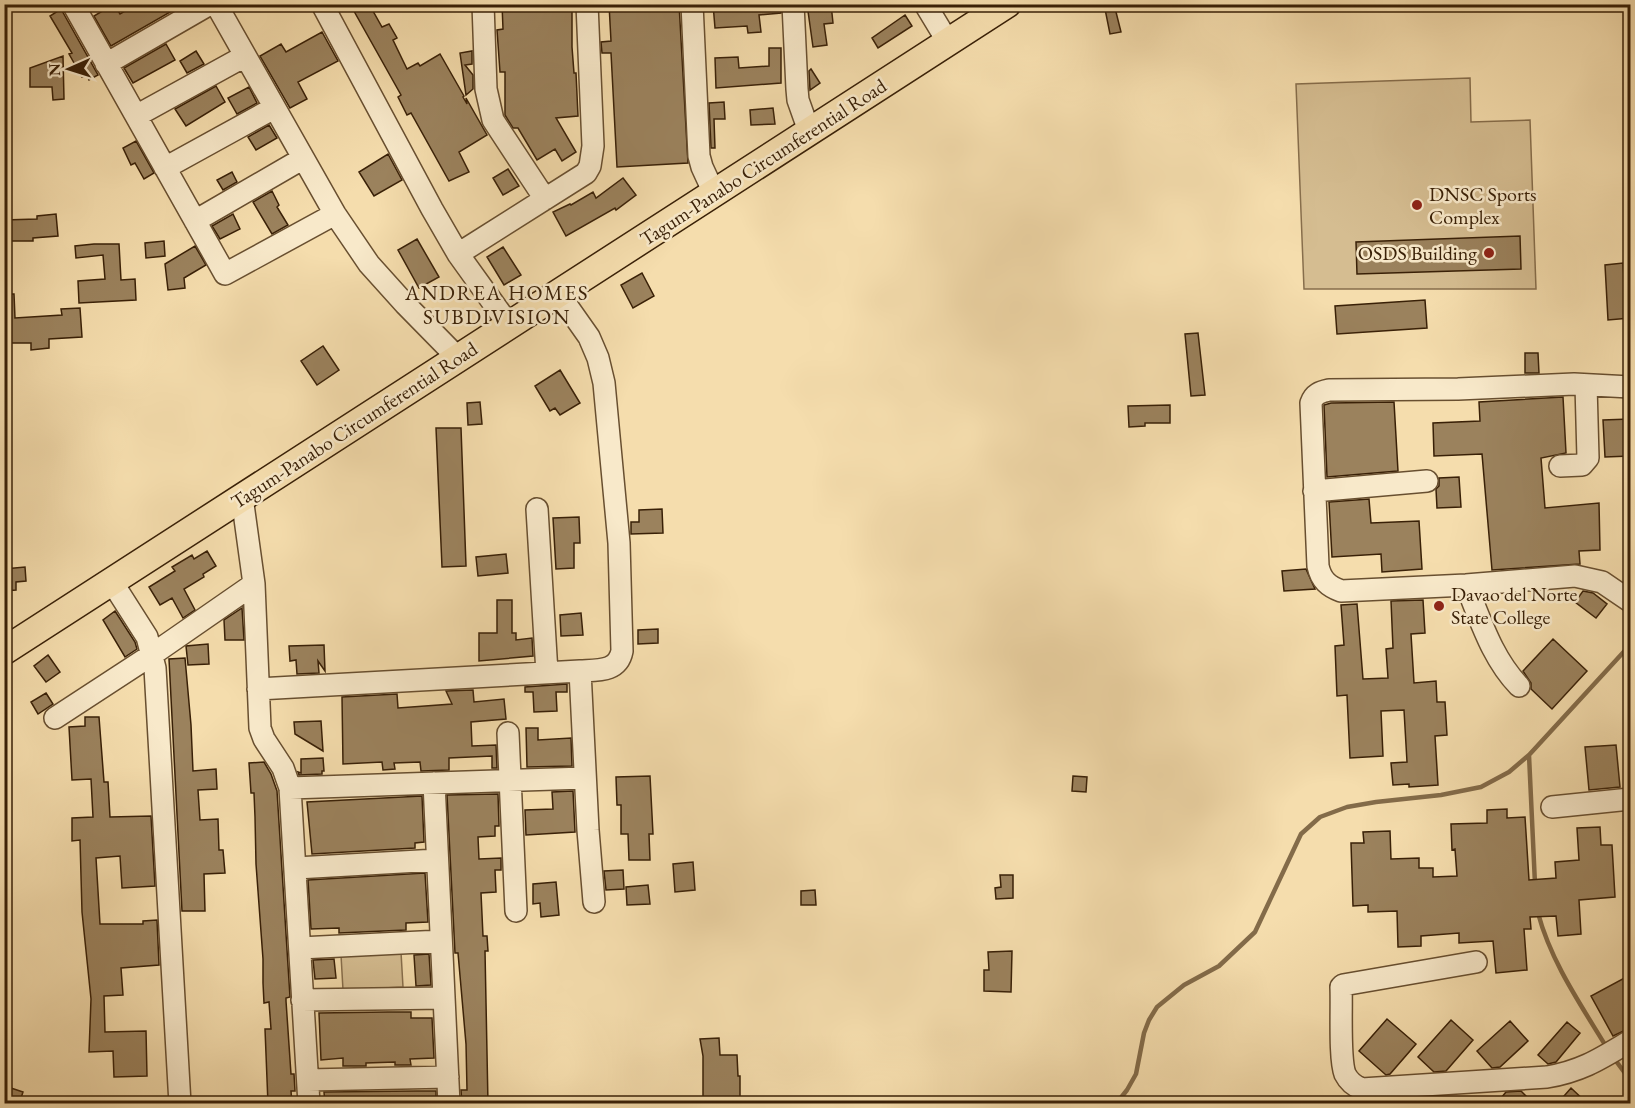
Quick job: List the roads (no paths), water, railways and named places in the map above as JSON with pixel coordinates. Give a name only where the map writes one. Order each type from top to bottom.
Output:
[{"type":"main road","name":"Tagum-Panabo Circumferential Road","points":[[4,651],[1007,4]]},
{"type":"street","points":[[106,63],[210,4]]},
{"type":"street","points":[[216,4],[302,159],[369,264],[458,358]]},
{"type":"street","points":[[322,4],[458,254],[509,325]]},
{"type":"street","points":[[483,4],[486,89],[493,120],[545,199]]},
{"type":"street","points":[[458,254],[586,173],[590,166],[592,146],[587,4]]},
{"type":"street","points":[[692,4],[699,156],[714,193]]},
{"type":"street","points":[[793,4],[796,89],[809,131]]},
{"type":"street","points":[[925,4],[948,42]]},
{"type":"street","points":[[79,7],[106,63],[225,274],[335,214]]},
{"type":"street","points":[[136,116],[245,56]]},
{"type":"street","points":[[165,168],[274,108]]},
{"type":"street","points":[[195,221],[302,159]]},
{"type":"street","points":[[258,689],[547,674],[605,670],[615,666],[622,651],[619,543],[604,383],[598,358],[589,337],[558,293]]},
{"type":"street","points":[[1628,594],[1602,582],[1575,576],[1466,585],[1341,591],[1331,587],[1320,576],[1318,566],[1311,403],[1313,397],[1321,392],[1586,385],[1630,387]]},
{"type":"street","points":[[1560,465],[1582,465],[1588,458],[1586,385]]},
{"type":"street","points":[[1314,491],[1427,481]]},
{"type":"street","points":[[242,497],[254,584],[260,728],[268,746],[283,768],[290,788],[309,1104]]},
{"type":"street","points":[[537,509],[547,674]]},
{"type":"street","points":[[112,582],[147,637],[153,654],[180,1104]]},
{"type":"street","points":[[55,718],[254,584]]},
{"type":"street","points":[[1466,585],[1497,659],[1506,673],[1519,686]]},
{"type":"street","points":[[580,671],[594,902]]},
{"type":"street","points":[[508,734],[516,911]]},
{"type":"street","points":[[290,788],[585,778]]},
{"type":"street","points":[[434,783],[449,1104]]},
{"type":"street","points":[[1551,807],[1630,799]]},
{"type":"street","points":[[296,868],[437,860]]},
{"type":"street","points":[[300,948],[441,941]]},
{"type":"street","points":[[1476,962],[1341,987],[1344,1068],[1354,1086],[1362,1089],[1547,1077],[1590,1066],[1630,1041]]},
{"type":"street","points":[[302,1000],[444,998]]},
{"type":"street","points":[[308,1080],[448,1077]]},
{"type":"waterway","points":[[1116,1104],[1136,1074],[1144,1033],[1157,1007],[1184,985],[1219,966],[1255,932],[1301,834],[1320,817],[1347,807],[1441,795],[1481,787],[1509,772],[1529,755],[1630,645]]},
{"type":"waterway","points":[[1529,755],[1535,884]]},
{"type":"waterway","points":[[1538,913],[1559,966],[1607,1048]]},
{"type":"waterway","points":[[1616,1061],[1630,1080]]},
{"type":"waterway","points":[[1621,1104],[1627,1096],[1630,1080]]},
{"type":"place","name":"DNSC Sports Complex","points":[[1417,205]]},
{"type":"place","name":"OSDS Building","points":[[1489,253]]},
{"type":"place","name":"Davao del Norte State College","points":[[1439,606]]},
{"type":"district","name":"ANDREA HOMES SUBDIVISION","points":[[497,305]]}]
